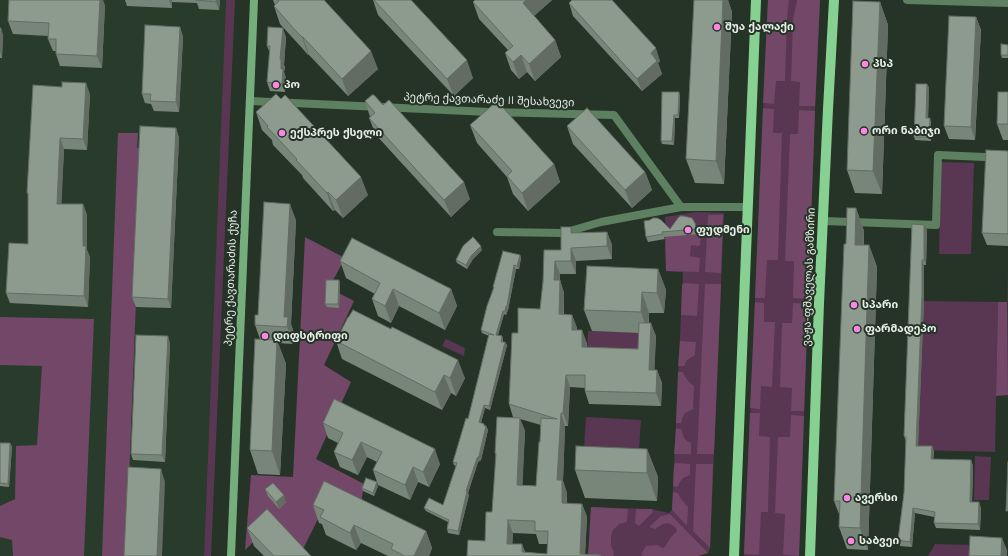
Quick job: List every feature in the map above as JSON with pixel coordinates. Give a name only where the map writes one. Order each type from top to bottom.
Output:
[{"type":"main road","name":"პეტრე ქავთარაძის ქუჩა","points":[[231,556],[254,0]]},
{"type":"main road","points":[[734,556],[756,0]]},
{"type":"main road","name":"ვაჟა-ფშაველას გამზირი","points":[[810,556],[823,221],[834,0]]},
{"type":"street","points":[[907,0],[1008,3]]},
{"type":"street","name":"პეტრე ქავთარაძე II შესახვევი","points":[[250,101],[489,112],[614,115],[681,207]]},
{"type":"street","points":[[823,221],[936,226],[938,155],[1008,158]]},
{"type":"street","points":[[497,232],[563,233],[602,222],[681,207],[747,207]]},
{"type":"shaded area","points":[[0,0],[226,0],[204,556],[0,556]]},
{"type":"shaded area","points":[[226,0],[235,0],[211,556],[204,556]]},
{"type":"shaded area","points":[[768,0],[820,0],[799,556],[744,556]]},
{"type":"shaded area","points":[[768,0],[789,0],[785,81],[776,81],[774,104],[763,103]]},
{"type":"shaded area","points":[[797,0],[820,0],[815,106],[799,106],[800,82],[791,81],[793,20]]},
{"type":"shaded area","points":[[763,108],[774,109],[773,133],[782,133],[778,260],[767,260],[765,298],[755,298]]},
{"type":"shaded area","points":[[799,110],[815,111],[808,299],[793,298],[794,261],[785,261],[790,134],[798,134]]},
{"type":"shaded area","points":[[118,133],[138,133],[137,148],[142,148],[126,556],[102,556]]},
{"type":"shaded area","points":[[941,162],[974,163],[971,254],[939,254]]},
{"type":"shaded area","points":[[696,212],[724,213],[710,548],[708,553],[698,556],[588,556],[591,507],[652,509],[669,513],[672,510],[683,272],[666,271],[665,217]]},
{"type":"shaded area","points":[[708,215],[723,215],[721,273],[705,272]]},
{"type":"shaded area","points":[[669,228],[701,234],[700,245],[691,245],[690,256],[700,258],[699,272],[666,271],[665,233]]},
{"type":"shaded area","points":[[305,237],[345,258],[329,288],[354,301],[324,365],[351,382],[316,459],[364,484],[360,511],[329,497],[303,549],[274,522],[245,550],[251,475],[293,477]]},
{"type":"shaded area","points":[[1007,267],[1008,395],[996,396],[998,302],[1007,302]]},
{"type":"shaded area","points":[[684,283],[699,284],[697,316],[681,315],[682,285]]},
{"type":"shaded area","points":[[705,284],[721,284],[714,454],[697,454]]},
{"type":"shaded area","points":[[924,301],[998,302],[995,452],[918,450]]},
{"type":"shaded area","points":[[755,302],[764,303],[764,322],[775,322],[772,387],[761,386],[760,409],[750,408]]},
{"type":"shaded area","points":[[793,303],[808,304],[804,411],[791,411],[792,388],[780,387],[782,323],[792,323]]},
{"type":"shaded area","points":[[0,317],[94,319],[84,556],[13,556],[12,540],[0,537],[0,506],[15,499],[16,446],[37,445],[42,366],[0,365]]},
{"type":"shaded area","points":[[588,331],[643,333],[642,361],[587,359]]},
{"type":"shaded area","points":[[446,339],[465,348],[464,356],[442,346]]},
{"type":"shaded area","points":[[680,341],[696,342],[695,355],[687,360],[684,366],[678,366]]},
{"type":"shaded area","points":[[678,372],[683,372],[689,382],[694,386],[693,409],[685,413],[681,423],[676,423]]},
{"type":"shaded area","points":[[750,413],[760,413],[759,436],[770,437],[768,512],[761,512],[759,555],[744,554]]},
{"type":"shaded area","points":[[791,415],[804,416],[799,556],[783,555],[785,514],[775,513],[778,437],[790,437]]},
{"type":"shaded area","points":[[586,417],[641,420],[639,449],[584,447]]},
{"type":"shaded area","points":[[676,429],[681,429],[684,438],[691,443],[691,454],[674,454]]},
{"type":"shaded area","points":[[975,456],[991,457],[989,500],[974,500]]},
{"type":"shaded area","points":[[676,463],[690,464],[690,475],[683,478],[678,487],[673,486],[674,465]]},
{"type":"shaded area","points":[[696,464],[713,464],[710,548],[693,531]]},
{"type":"shaded area","points":[[673,492],[678,493],[688,507],[687,526],[672,510]]},
{"type":"shaded area","points":[[591,507],[628,509],[627,522],[619,524],[613,530],[611,536],[611,546],[614,552],[613,556],[588,556]]},
{"type":"shaded area","points":[[636,509],[652,509],[653,512],[639,526],[635,523]]},
{"type":"shaded area","points":[[670,514],[708,553],[698,556],[643,556],[641,554],[646,546],[658,545],[664,548],[677,531],[676,528],[667,523],[655,529],[649,527],[661,516]]},
{"type":"shaded area","points":[[935,544],[972,545],[971,556],[928,556]]},
{"type":"building","points":[[9,0],[100,0],[97,56],[56,54],[56,39],[48,39],[49,23],[8,21]]},
{"type":"building","points":[[196,0],[216,0],[216,2]]},
{"type":"building","points":[[277,0],[324,0],[371,51],[342,79],[274,6],[279,1]]},
{"type":"building","points":[[374,0],[411,0],[467,60],[447,79]]},
{"type":"building","points":[[475,0],[526,0],[523,3],[555,40],[529,64],[521,55],[513,62],[505,53],[513,46],[473,2]]},
{"type":"building","points":[[572,0],[612,0],[656,48],[651,53],[657,61],[637,79],[569,3]]},
{"type":"building","points":[[694,0],[723,0],[716,161],[686,159]]},
{"type":"building","points":[[853,1],[880,2],[873,171],[847,170]]},
{"type":"building","points":[[949,16],[976,17],[971,127],[944,126]]},
{"type":"building","points":[[145,25],[180,27],[176,102],[150,101],[151,94],[142,94]]},
{"type":"building","points":[[268,27],[283,28],[280,59],[281,69],[283,69],[282,84],[267,82],[270,46],[267,46]]},
{"type":"building","points":[[0,28],[1,28],[0,51]]},
{"type":"building","points":[[1001,44],[1008,45],[1008,55],[1001,55]]},
{"type":"building","points":[[62,82],[86,83],[83,139],[60,138],[57,204],[83,204],[83,246],[86,246],[84,296],[6,293],[9,243],[28,244],[27,193],[33,85],[62,87]]},
{"type":"building","points":[[916,84],[927,84],[926,118],[930,118],[929,137],[914,137]]},
{"type":"building","points":[[662,92],[679,92],[678,115],[674,115],[672,141],[661,141]]},
{"type":"building","points":[[998,92],[1008,92],[1008,124],[997,124]]},
{"type":"building","points":[[276,94],[281,99],[285,95],[361,177],[336,200],[328,192],[327,193],[296,160],[297,159],[267,127],[268,126],[256,112]]},
{"type":"building","points":[[374,95],[383,105],[389,100],[464,182],[444,200],[369,118],[375,113],[365,101]]},
{"type":"building","points":[[497,101],[554,164],[522,193],[507,176],[512,171],[470,125]]},
{"type":"building","points":[[587,108],[645,172],[625,190],[567,126]]},
{"type":"building","points":[[140,126],[176,128],[168,299],[132,297]]},
{"type":"building","points":[[986,150],[1008,151],[1008,234],[982,233]]},
{"type":"building","points":[[264,202],[290,204],[284,317],[288,317],[287,327],[255,325],[255,315],[258,315]]},
{"type":"building","points":[[847,208],[856,208],[855,245],[869,245],[860,528],[839,527],[840,501],[834,501],[844,244],[846,244]]},
{"type":"building","points":[[680,216],[692,218],[696,229],[662,232],[663,234],[646,237],[644,221],[657,218],[670,229]]},
{"type":"building","points":[[912,224],[924,225],[924,260],[922,260],[916,446],[932,446],[931,459],[971,460],[970,502],[979,502],[978,524],[934,523],[935,512],[913,508],[910,542],[898,540],[904,493],[906,437],[904,436]]},
{"type":"building","points":[[561,227],[571,227],[571,233],[607,232],[607,246],[571,248],[571,261],[555,261],[554,280],[560,280],[559,314],[572,315],[572,330],[582,330],[582,347],[638,349],[639,323],[651,323],[649,370],[657,370],[656,393],[585,391],[585,375],[566,375],[563,413],[561,413],[557,480],[562,480],[562,503],[582,504],[580,554],[600,556],[467,556],[468,540],[485,541],[486,512],[492,512],[497,417],[520,418],[517,485],[536,486],[541,418],[557,419],[509,404],[512,333],[518,333],[518,308],[540,309],[544,250],[561,250]],"holes":[[[508,520],[535,521],[535,531],[548,531],[547,554],[522,552],[522,544],[507,544]]]},
{"type":"building","points":[[473,237],[481,246],[471,256],[466,265],[456,260],[463,246]]},
{"type":"building","points":[[352,238],[451,289],[439,313],[393,289],[385,306],[372,299],[380,283],[340,261]]},
{"type":"building","points":[[503,251],[520,255],[517,266],[514,265],[507,306],[505,311],[503,311],[496,335],[502,336],[501,342],[505,342],[489,406],[484,405],[479,422],[486,426],[479,456],[466,491],[458,531],[447,529],[449,520],[424,508],[429,498],[443,505],[457,463],[453,462],[466,418],[468,419],[489,334],[494,335],[481,330]]},
{"type":"building","points":[[587,266],[658,269],[657,293],[642,292],[641,312],[584,310]]},
{"type":"building","points":[[326,280],[339,280],[338,304],[325,304]]},
{"type":"building","points":[[353,310],[391,329],[392,327],[458,360],[450,378],[444,375],[435,392],[336,341]]},
{"type":"building","points":[[136,335],[168,336],[162,455],[131,454]]},
{"type":"building","points":[[255,339],[277,340],[272,451],[250,450]]},
{"type":"building","points":[[334,399],[435,449],[423,472],[413,467],[405,485],[373,470],[382,452],[361,442],[352,460],[334,452],[343,433],[323,423]]},
{"type":"building","points":[[0,443],[10,443],[8,484],[0,483]]},
{"type":"building","points":[[576,446],[647,449],[647,473],[575,470]]},
{"type":"building","points":[[1008,462],[1008,511],[1006,511]]},
{"type":"building","points":[[128,467],[161,469],[157,556],[124,556]]},
{"type":"building","points":[[366,478],[377,482],[373,493],[362,488]]},
{"type":"building","points":[[324,481],[426,531],[414,556],[405,556],[391,549],[393,544],[354,525],[350,533],[320,517],[324,510],[313,505]]},
{"type":"building","points":[[273,483],[284,495],[276,502],[265,489]]},
{"type":"building","points":[[267,509],[311,556],[274,556],[247,528]]},
{"type":"building","points":[[970,536],[1002,538],[1001,556],[969,556]]},
{"type":"place","name":"შუა ქალაქი","points":[[717,27]]},
{"type":"place","name":"პსპ","points":[[865,64]]},
{"type":"place","name":"პო","points":[[276,85]]},
{"type":"place","name":"ორი ნაბიჯი","points":[[864,131]]},
{"type":"place","name":"ექსპრეს ქსელი","points":[[282,133]]},
{"type":"place","name":"ფუდმენი","points":[[688,230]]},
{"type":"place","name":"სპარი","points":[[854,305]]},
{"type":"place","name":"ფარმადეპო","points":[[857,329]]},
{"type":"place","name":"დიფსტრიფი","points":[[265,336]]},
{"type":"place","name":"ავერსი","points":[[847,498]]},
{"type":"place","name":"საბვეი","points":[[851,541]]}]
